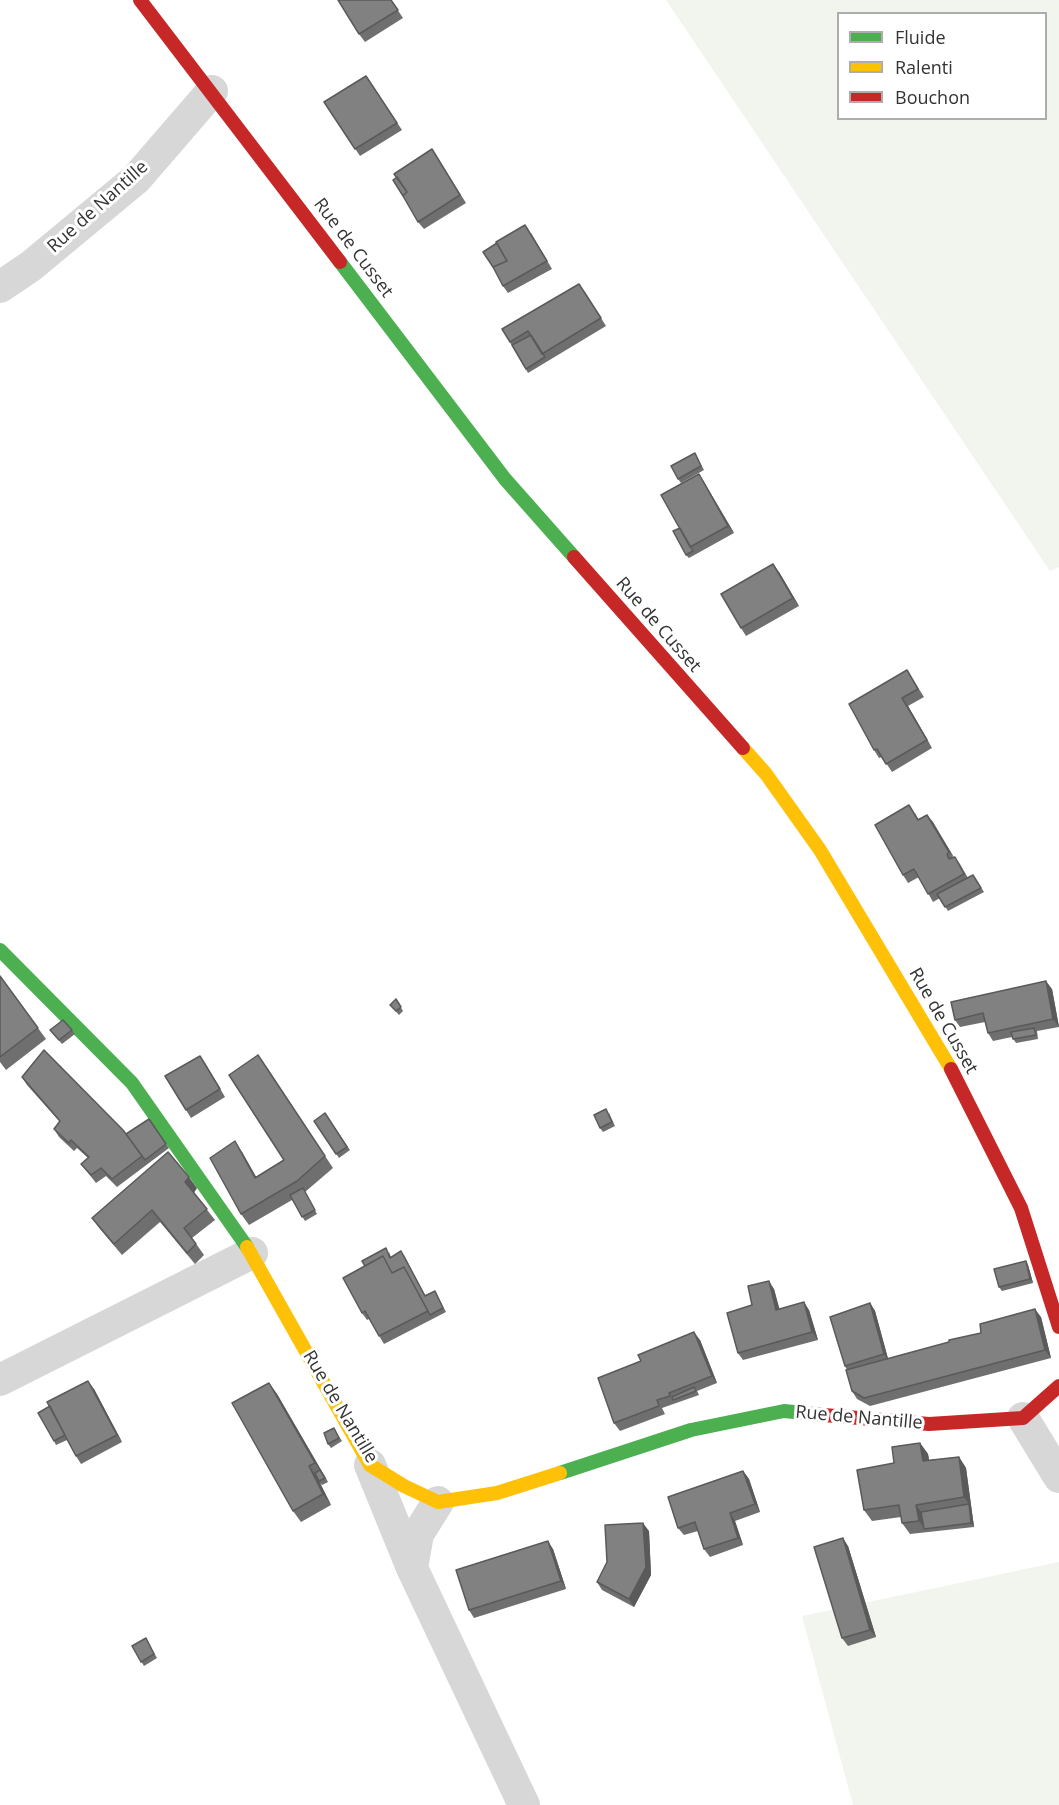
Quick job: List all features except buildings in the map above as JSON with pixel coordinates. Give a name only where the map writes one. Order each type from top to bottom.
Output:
[{"type":"street","name":"Rue de Cusset","points":[[140,0],[212,91],[505,479],[766,774],[820,850],[951,1069],[1021,1208],[1059,1327]]},
{"type":"street","name":"Rue de Nantille","points":[[0,287],[31,266],[136,179],[212,91]]},
{"type":"street","name":"Rue de Nantille","points":[[0,950],[132,1083],[252,1252],[370,1464],[404,1486],[438,1502],[497,1493],[691,1430],[784,1411],[929,1424],[1023,1418]]},
{"type":"street","points":[[0,1380],[252,1252]]},
{"type":"street","points":[[1059,1386],[1023,1418],[1059,1477]]},
{"type":"street","points":[[370,1464],[412,1568],[524,1805]]},
{"type":"street","points":[[412,1568],[418,1534],[438,1502]]},
{"type":"shaded area","points":[[666,0],[1059,0],[1059,567],[1050,571]]},
{"type":"shaded area","points":[[1059,1562],[1059,1805],[853,1805],[802,1616]]},
{"type":"traffic: fast","points":[[340,262],[505,479],[574,557]]},
{"type":"traffic: fast","points":[[0,950],[132,1083],[247,1247]]},
{"type":"traffic: fast","points":[[560,1473],[691,1430],[784,1411],[824,1415]]},
{"type":"traffic: slow","points":[[743,748],[766,774],[820,850],[951,1069]]},
{"type":"traffic: slow","points":[[247,1247],[370,1465],[404,1486],[438,1502],[497,1493],[560,1473]]},
{"type":"traffic: jam","points":[[140,0],[340,262]]},
{"type":"traffic: jam","points":[[574,557],[743,748]]},
{"type":"traffic: jam","points":[[951,1069],[1021,1208],[1059,1327]]},
{"type":"traffic: jam","points":[[824,1415],[929,1424],[1023,1418],[1059,1386]]}]
